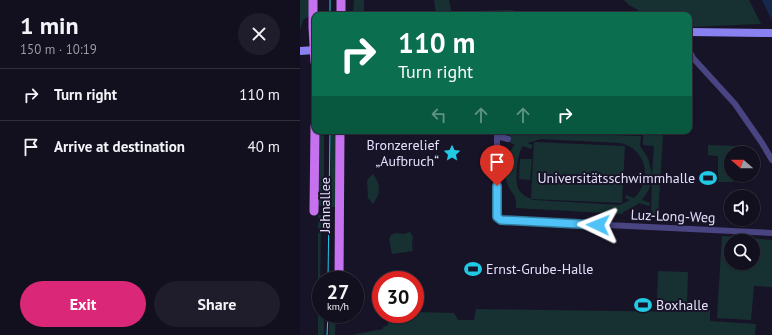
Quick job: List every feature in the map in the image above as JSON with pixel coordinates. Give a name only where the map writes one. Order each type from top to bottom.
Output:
[{"type":"main road","points":[[314,0],[314,12]]},
{"type":"main road","points":[[341,0],[341,12]]},
{"type":"main road","points":[[692,32],[772,33]]},
{"type":"main road","points":[[300,51],[312,50]]},
{"type":"main road","name":"Jahnallee","points":[[314,211],[315,134]]},
{"type":"main road","name":"Jahnallee","points":[[339,271],[340,134]]},
{"type":"street","points":[[692,56],[735,104],[772,160]]},
{"type":"street","points":[[497,134],[508,139]]},
{"type":"street","name":"Luz-Long-Weg","points":[[497,134],[497,217],[501,220],[772,233]]},
{"type":"green space","points":[[300,0],[311,0],[311,15],[303,20],[300,31]]},
{"type":"green space","points":[[354,0],[364,0],[364,12],[353,12]]},
{"type":"green space","points":[[434,0],[449,0],[452,12],[436,12]]},
{"type":"green space","points":[[624,0],[749,0],[761,24],[692,27],[692,12],[638,12],[638,10]]},
{"type":"green space","points":[[513,10],[513,12],[479,12]]},
{"type":"green space","points":[[318,134],[324,134],[324,206],[318,206]]},
{"type":"green space","points":[[331,134],[336,134],[336,207],[330,207]]},
{"type":"green space","points":[[509,134],[589,134],[641,136],[640,146],[648,158],[652,175],[654,146],[643,145],[643,134],[663,135],[658,216],[651,216],[652,180],[648,191],[642,200],[650,203],[649,206],[639,203],[623,212],[623,214],[516,208],[516,199],[507,183],[505,173],[507,158],[515,145],[507,141]],"holes":[[[541,139],[620,143],[629,146],[641,158],[645,174],[644,183],[634,198],[626,195],[625,198],[630,200],[620,205],[534,200],[525,196],[517,186],[516,174],[519,154],[523,146],[531,149],[533,145],[527,143]]]},
{"type":"green space","points":[[534,142],[625,146],[622,203],[531,199]]},
{"type":"green space","points":[[708,145],[734,146],[724,146],[724,182],[718,182],[718,156],[708,155]]},
{"type":"green space","points":[[520,159],[532,159],[530,180],[519,179]]},
{"type":"green space","points":[[373,174],[379,185],[379,193],[373,204],[368,198],[367,180]]},
{"type":"green space","points":[[318,215],[321,215],[320,271],[318,271]]},
{"type":"green space","points":[[410,232],[413,237],[413,251],[392,254],[389,239],[391,235]]},
{"type":"green space","points":[[722,236],[724,236],[724,270],[760,270],[760,239],[772,240],[772,287],[754,286],[751,320],[717,318]]},
{"type":"green space","points":[[658,271],[688,272],[687,303],[657,302]]},
{"type":"green space","points":[[476,309],[688,312],[688,310],[710,310],[710,321],[756,324],[755,335],[352,335],[383,329],[383,327],[388,325],[388,323],[424,323],[424,312],[454,313],[458,320],[474,320]]},
{"type":"green space","points":[[318,323],[324,323],[324,335],[318,335]]},
{"type":"green space","points":[[329,323],[336,323],[335,335],[329,335]]},
{"type":"water","points":[[762,0],[772,0],[772,21]]},
{"type":"tram line","points":[[330,0],[330,12]]},
{"type":"tram line","points":[[328,271],[330,134]]},
{"type":"tram line","points":[[327,335],[328,323]]},
{"type":"place","name":"Bronzerelief „Aufbruch“","points":[[452,153]]},
{"type":"place","name":"Universitätsschwimmhalle","points":[[708,178]]},
{"type":"place","name":"Ernst-Grube-Halle","points":[[473,269]]},
{"type":"place","name":"Boxhalle","points":[[643,305]]},
{"type":"route","points":[[497,186],[497,217],[501,220],[509,222],[598,225]]}]
